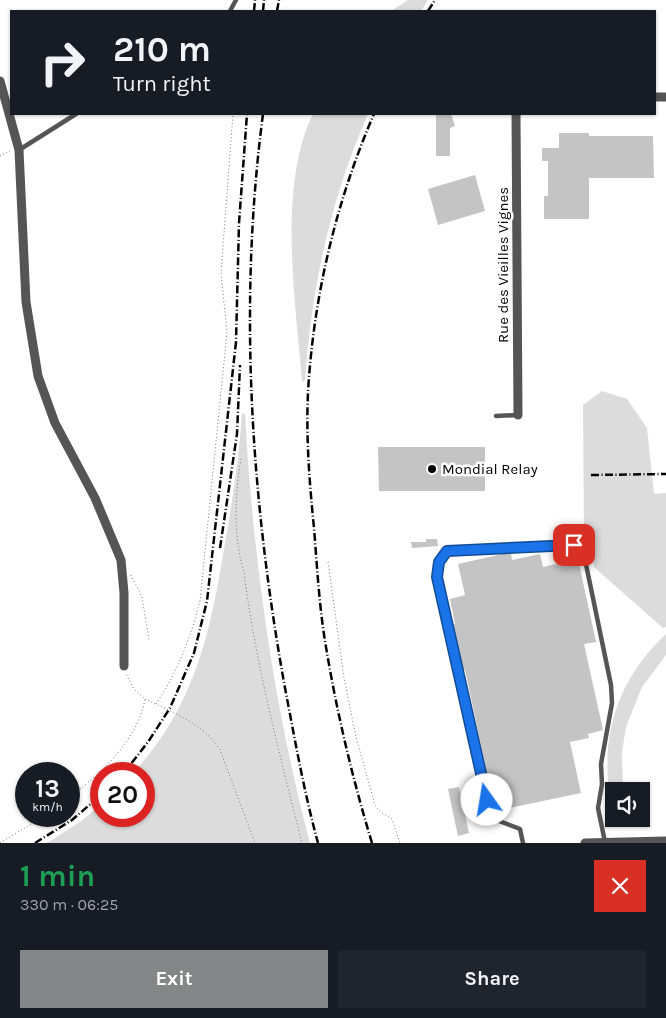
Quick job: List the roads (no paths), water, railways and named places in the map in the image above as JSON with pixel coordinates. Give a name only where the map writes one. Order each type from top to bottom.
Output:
[{"type":"street","points":[[0,81],[19,150],[26,302],[38,376],[55,424],[95,498],[121,560],[124,593],[124,666]]},
{"type":"street","name":"Rue des Vieilles Vignes","points":[[516,115],[518,415]]},
{"type":"street","points":[[585,843],[666,841]]},
{"type":"lane","points":[[19,150],[74,115]]},
{"type":"lane","points":[[496,416],[518,415]]},
{"type":"lane","points":[[523,843],[520,828],[503,824],[492,818],[437,577],[439,562],[447,551],[574,545],[582,550],[611,685],[612,703],[601,764],[602,784],[598,808],[605,842]]},
{"type":"railway","points":[[254,10],[255,0]]},
{"type":"railway","points":[[263,10],[264,0]]},
{"type":"railway","points":[[277,10],[279,0]]},
{"type":"railway","points":[[429,10],[435,0]]},
{"type":"railway","points":[[132,762],[170,708],[194,653],[207,601],[236,342],[239,223],[247,115]]},
{"type":"railway","points":[[263,115],[255,186],[251,257],[250,330],[257,474],[273,617],[304,785],[318,843]]},
{"type":"railway","points":[[372,843],[345,743],[325,641],[311,490],[307,415],[312,343],[323,276],[339,210],[361,145],[374,115]]},
{"type":"railway","points":[[220,548],[237,434],[240,365]]},
{"type":"railway","points":[[591,475],[666,474]]},
{"type":"railway","points":[[35,843],[72,820],[90,804]]},
{"type":"place","name":"Mondial Relay","points":[[432,469]]}]
